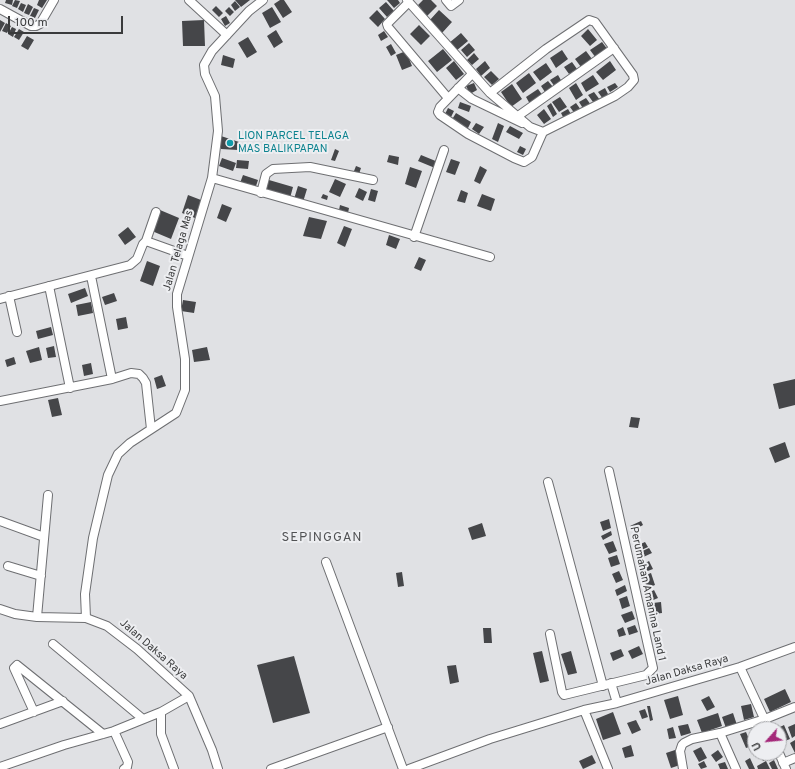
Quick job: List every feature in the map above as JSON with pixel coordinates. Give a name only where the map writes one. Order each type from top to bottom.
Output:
[{"type":"street","points":[[0,10],[31,26],[36,26],[40,24],[54,0]]},
{"type":"street","points":[[189,0],[227,35]]},
{"type":"street","name":"Jalan Telaga Mas","points":[[86,618],[85,594],[92,545],[108,475],[118,454],[130,443],[176,413],[185,390],[185,359],[177,307],[177,294],[212,178],[216,157],[217,114],[215,96],[205,74],[204,65],[212,51],[249,11],[263,0]]},
{"type":"street","points":[[446,0],[451,6],[458,0]]},
{"type":"street","points":[[448,98],[388,27],[387,24],[408,1],[490,93],[518,116],[525,124]]},
{"type":"street","points":[[472,74],[448,98],[440,107],[438,112],[440,115],[468,134],[524,162],[528,161],[532,157],[543,132],[615,96],[632,83],[633,75],[595,22],[589,20],[546,49],[490,93]]},
{"type":"street","points":[[518,116],[614,48]]},
{"type":"street","points":[[458,88],[472,99],[513,120],[543,132]]},
{"type":"street","points":[[414,237],[444,150]]},
{"type":"street","points":[[261,193],[266,174],[272,168],[303,166],[374,180]]},
{"type":"street","points":[[212,178],[414,237],[490,257]]},
{"type":"street","points":[[0,298],[92,276],[134,263],[146,241],[156,212]]},
{"type":"street","points":[[146,241],[188,256]]},
{"type":"street","points":[[92,276],[112,379]]},
{"type":"street","points":[[49,286],[70,388]]},
{"type":"street","points":[[9,296],[17,332]]},
{"type":"street","points":[[0,401],[70,388],[112,379],[131,373],[139,374],[146,383],[151,429]]},
{"type":"street","name":"Perumahan Amanina Land 1","points":[[550,634],[562,692],[564,695],[646,675],[653,668],[609,471]]},
{"type":"street","points":[[548,482],[603,686]]},
{"type":"street","points":[[37,617],[48,495]]},
{"type":"street","points":[[0,521],[44,537]]},
{"type":"street","points":[[326,562],[404,769]]},
{"type":"street","points":[[8,566],[41,576]]},
{"type":"street","name":"Jalan Daksa Raya","points":[[0,609],[15,614],[37,617],[86,618],[107,626],[113,630],[137,649],[189,696],[212,750],[218,769]]},
{"type":"street","points":[[53,644],[143,719]]},
{"type":"street","name":"Jalan Daksa Raya","points":[[408,769],[490,739],[584,710],[617,703],[740,667],[795,647]]},
{"type":"street","points":[[34,712],[14,668],[17,665],[103,734]]},
{"type":"street","points":[[740,667],[765,719]]},
{"type":"street","points":[[611,683],[617,703]]},
{"type":"street","points":[[0,767],[64,745],[114,731],[160,712],[189,696]]},
{"type":"street","points":[[0,724],[63,701]]},
{"type":"street","points":[[683,769],[680,750],[682,745],[692,739],[720,733],[765,719],[795,707]]},
{"type":"street","points":[[584,710],[608,769]]},
{"type":"street","points":[[160,712],[161,734],[174,769]]},
{"type":"street","points":[[271,769],[388,727]]},
{"type":"street","points":[[114,731],[128,762],[127,767],[124,769]]},
{"type":"street","points":[[720,733],[736,769]]},
{"type":"street","points":[[785,766],[795,758]]},
{"type":"building","points":[[6,0],[13,0],[12,5],[5,3]]},
{"type":"building","points":[[15,0],[20,1],[17,8],[12,6]]},
{"type":"building","points":[[39,0],[47,0],[42,8],[37,5]]},
{"type":"building","points":[[235,0],[250,0],[241,7]]},
{"type":"building","points":[[280,0],[284,0],[292,12],[283,18],[274,4]]},
{"type":"building","points":[[387,0],[398,0],[400,3],[394,8]]},
{"type":"building","points":[[423,0],[431,0],[437,6],[427,16],[418,5]]},
{"type":"building","points":[[235,1],[240,7],[235,11],[231,5]]},
{"type":"building","points":[[386,2],[394,11],[387,17],[379,8]]},
{"type":"building","points":[[21,3],[26,5],[23,12],[18,9]]},
{"type":"building","points":[[28,4],[33,7],[29,15],[24,13]]},
{"type":"building","points":[[216,6],[223,13],[219,17],[212,10]]},
{"type":"building","points":[[229,7],[234,12],[230,16],[225,11]]},
{"type":"building","points":[[272,7],[281,22],[270,28],[262,13]]},
{"type":"building","points":[[34,8],[39,10],[35,18],[30,16]]},
{"type":"building","points":[[377,10],[385,19],[378,27],[369,18]]},
{"type":"building","points":[[439,10],[452,22],[442,33],[429,21]]},
{"type":"building","points":[[226,16],[230,23],[225,26],[221,19]]},
{"type":"building","points":[[0,20],[5,23],[0,32]]},
{"type":"building","points":[[204,20],[205,46],[183,46],[182,21]]},
{"type":"building","points":[[6,23],[11,26],[7,33],[2,31]]},
{"type":"building","points":[[419,25],[430,36],[421,45],[410,34]]},
{"type":"building","points":[[12,27],[16,29],[13,37],[8,34]]},
{"type":"building","points":[[19,29],[24,32],[19,40],[14,37]]},
{"type":"building","points":[[588,29],[597,40],[590,46],[581,36]]},
{"type":"building","points":[[276,30],[283,42],[274,48],[267,36]]},
{"type":"building","points":[[384,31],[388,37],[381,41],[378,35]]},
{"type":"building","points":[[461,33],[468,41],[456,51],[449,43]]},
{"type":"building","points":[[27,36],[34,40],[28,50],[21,46]]},
{"type":"building","points":[[248,37],[257,52],[247,58],[238,43]]},
{"type":"building","points":[[602,42],[608,50],[596,58],[590,50]]},
{"type":"building","points":[[469,43],[475,50],[467,57],[461,50]]},
{"type":"building","points":[[391,44],[396,53],[391,56],[386,47]]},
{"type":"building","points":[[443,49],[452,60],[437,72],[428,61]]},
{"type":"building","points":[[562,50],[568,59],[556,68],[550,58]]},
{"type":"building","points":[[406,51],[412,66],[402,70],[396,55]]},
{"type":"building","points":[[586,51],[592,59],[581,67],[575,59]]},
{"type":"building","points":[[474,53],[479,59],[472,65],[467,60]]},
{"type":"building","points":[[223,55],[235,59],[233,68],[221,65]]},
{"type":"building","points":[[454,61],[464,74],[456,80],[446,68]]},
{"type":"building","points":[[485,61],[490,68],[481,76],[476,69]]},
{"type":"building","points":[[610,61],[616,70],[603,80],[596,72]]},
{"type":"building","points":[[572,62],[577,69],[569,74],[564,67]]},
{"type":"building","points":[[546,63],[552,72],[540,81],[533,72]]},
{"type":"building","points":[[491,71],[499,79],[492,85],[484,77]]},
{"type":"building","points":[[529,73],[536,83],[523,93],[516,83]]},
{"type":"building","points":[[558,75],[562,82],[555,87],[550,80]]},
{"type":"building","points":[[593,75],[599,84],[586,92],[581,83]]},
{"type":"building","points":[[548,81],[553,87],[545,92],[541,86]]},
{"type":"building","points":[[474,83],[477,90],[470,94],[466,86]]},
{"type":"building","points":[[576,83],[583,95],[576,100],[569,88]]},
{"type":"building","points":[[615,83],[618,87],[610,92],[607,87]]},
{"type":"building","points":[[512,84],[522,99],[511,107],[501,92]]},
{"type":"building","points":[[605,88],[608,94],[603,99],[598,92]]},
{"type":"building","points":[[538,89],[543,96],[530,104],[526,97]]},
{"type":"building","points":[[594,92],[600,100],[593,102],[588,95]]},
{"type":"building","points":[[560,97],[567,107],[559,112],[552,102]]},
{"type":"building","points":[[586,98],[591,105],[584,110],[579,102]]},
{"type":"building","points":[[460,102],[471,106],[469,112],[458,108]]},
{"type":"building","points":[[551,103],[557,114],[553,117],[547,106]]},
{"type":"building","points":[[576,103],[581,110],[575,114],[570,107]]},
{"type":"building","points":[[448,108],[454,111],[451,117],[445,114]]},
{"type":"building","points":[[544,109],[551,119],[544,124],[537,115]]},
{"type":"building","points":[[568,109],[572,116],[564,119],[561,113]]},
{"type":"building","points":[[456,113],[471,122],[467,130],[451,121]]},
{"type":"building","points":[[476,123],[484,127],[479,134],[472,129]]},
{"type":"building","points":[[498,123],[504,126],[498,142],[492,139]]},
{"type":"building","points":[[510,126],[523,133],[519,139],[506,132]]},
{"type":"building","name":"LION PARCEL TELAGA MAS BALIKPAPAN","points":[[221,136],[239,142],[238,150],[221,149]]},
{"type":"building","points":[[520,146],[526,149],[523,155],[517,152]]},
{"type":"building","points":[[335,149],[339,151],[335,161],[331,160]]},
{"type":"building","points":[[389,155],[399,157],[398,165],[387,162]]},
{"type":"building","points":[[421,155],[438,162],[435,168],[418,161]]},
{"type":"building","points":[[222,158],[236,163],[233,171],[219,166]]},
{"type":"building","points":[[451,159],[460,162],[455,175],[446,172]]},
{"type":"building","points":[[237,160],[249,161],[248,169],[236,168]]},
{"type":"building","points":[[356,166],[361,168],[359,174],[354,171]]},
{"type":"building","points":[[480,166],[487,170],[480,184],[474,181]]},
{"type":"building","points":[[410,167],[422,171],[416,188],[405,184]]},
{"type":"building","points":[[243,175],[258,180],[255,189],[240,183]]},
{"type":"building","points":[[335,179],[346,184],[340,197],[329,192]]},
{"type":"building","points":[[269,180],[293,187],[290,198],[266,191]]},
{"type":"building","points":[[298,186],[307,189],[303,202],[294,199]]},
{"type":"building","points":[[359,188],[367,192],[363,201],[355,197]]},
{"type":"building","points":[[371,189],[378,191],[375,202],[368,200]]},
{"type":"building","points":[[461,190],[468,193],[465,203],[457,201]]},
{"type":"building","points":[[323,194],[328,196],[327,200],[321,198]]},
{"type":"building","points":[[482,194],[495,199],[491,211],[477,206]]},
{"type":"building","points":[[188,195],[201,200],[195,218],[182,213]]},
{"type":"building","points":[[222,204],[232,208],[226,222],[217,218]]},
{"type":"building","points":[[340,205],[349,208],[348,213],[339,210]]},
{"type":"building","points":[[160,210],[179,218],[171,239],[152,231]]},
{"type":"building","points":[[309,217],[327,221],[321,239],[303,236]]},
{"type":"building","points":[[344,226],[352,229],[345,247],[337,243]]},
{"type":"building","points":[[128,227],[136,237],[125,245],[118,235]]},
{"type":"building","points":[[389,235],[400,239],[396,249],[386,245]]},
{"type":"building","points":[[419,257],[426,260],[421,271],[414,268]]},
{"type":"building","points":[[147,261],[160,266],[153,286],[140,281]]},
{"type":"building","points":[[85,288],[88,296],[71,303],[68,294]]},
{"type":"building","points":[[114,293],[117,301],[105,305],[102,297]]},
{"type":"building","points":[[183,300],[196,302],[194,313],[181,311]]},
{"type":"building","points":[[91,302],[93,313],[78,316],[76,305]]},
{"type":"building","points":[[126,317],[128,328],[118,330],[116,319]]},
{"type":"building","points":[[51,327],[53,335],[38,339],[36,331]]},
{"type":"building","points":[[54,346],[56,357],[48,358],[46,348]]},
{"type":"building","points":[[39,347],[42,360],[30,363],[26,351]]},
{"type":"building","points":[[207,347],[210,360],[194,362],[192,350]]},
{"type":"building","points":[[14,357],[16,364],[7,367],[5,360]]},
{"type":"building","points":[[91,363],[93,374],[84,376],[82,365]]},
{"type":"building","points":[[162,375],[166,386],[157,389],[154,378]]},
{"type":"building","points":[[795,379],[795,405],[779,409],[773,384]]},
{"type":"building","points":[[58,398],[62,415],[52,417],[48,400]]},
{"type":"building","points":[[631,417],[640,418],[638,428],[629,427]]},
{"type":"building","points":[[785,442],[790,457],[775,463],[769,448]]},
{"type":"building","points":[[609,519],[611,528],[603,531],[600,522]]},
{"type":"building","points":[[641,521],[643,525],[632,531],[630,526]]},
{"type":"building","points":[[482,523],[486,536],[472,540],[468,528]]},
{"type":"building","points":[[611,531],[612,535],[603,540],[601,536]]},
{"type":"building","points":[[613,541],[617,551],[609,554],[604,544]]},
{"type":"building","points":[[645,542],[648,547],[637,552],[634,547]]},
{"type":"building","points":[[649,548],[652,553],[639,559],[636,554]]},
{"type":"building","points":[[617,555],[620,564],[611,567],[608,558]]},
{"type":"building","points":[[649,561],[653,569],[645,572],[642,565]]},
{"type":"building","points":[[619,571],[623,580],[616,583],[612,574]]},
{"type":"building","points":[[402,572],[404,586],[398,587],[396,573]]},
{"type":"building","points":[[651,573],[655,585],[647,588],[643,576]]},
{"type":"building","points":[[625,585],[627,591],[617,596],[615,590]]},
{"type":"building","points":[[654,590],[658,598],[651,601],[647,594]]},
{"type":"building","points":[[627,596],[630,606],[622,609],[619,599]]},
{"type":"building","points":[[661,602],[662,613],[654,614],[653,603]]},
{"type":"building","points":[[632,611],[635,619],[625,623],[621,615]]},
{"type":"building","points":[[635,625],[638,632],[629,635],[627,628]]},
{"type":"building","points":[[623,627],[626,635],[619,637],[617,630]]},
{"type":"building","points":[[483,628],[491,628],[492,643],[484,643]]},
{"type":"building","points":[[639,646],[643,654],[632,659],[628,651]]},
{"type":"building","points":[[621,649],[624,656],[613,661],[610,653]]},
{"type":"building","points":[[542,651],[549,681],[540,683],[533,653]]},
{"type":"building","points":[[571,651],[577,673],[568,675],[561,654]]},
{"type":"building","points":[[294,656],[310,713],[273,723],[257,665]]},
{"type":"building","points":[[456,665],[459,682],[450,684],[447,666]]},
{"type":"building","points":[[785,689],[791,702],[770,712],[764,699]]},
{"type":"building","points":[[678,696],[683,715],[670,719],[664,700]]},
{"type":"building","points":[[709,696],[715,707],[707,711],[701,700]]},
{"type":"building","points":[[751,704],[754,717],[744,720],[741,706]]},
{"type":"building","points":[[647,706],[650,706],[653,720],[650,721]]},
{"type":"building","points":[[645,709],[648,717],[642,719],[639,711]]},
{"type":"building","points":[[613,712],[621,734],[603,740],[596,719]]},
{"type":"building","points":[[718,713],[722,726],[702,733],[697,720]]},
{"type":"building","points":[[733,713],[737,725],[726,728],[722,717]]},
{"type":"building","points":[[636,720],[641,730],[632,734],[627,723]]},
{"type":"building","points":[[688,724],[691,733],[681,736],[678,726]]},
{"type":"building","points":[[795,724],[795,736],[792,738],[788,727]]},
{"type":"building","points":[[673,727],[676,738],[669,739],[667,729]]},
{"type":"building","points":[[746,732],[747,748],[746,748],[740,734]]},
{"type":"building","points":[[787,732],[790,739],[787,740]]},
{"type":"building","points":[[795,740],[795,753],[790,743]]},
{"type":"building","points":[[631,745],[634,756],[625,758],[622,748]]},
{"type":"building","points":[[701,747],[707,758],[699,762],[693,751]]},
{"type":"building","points":[[675,750],[680,765],[671,768],[666,753]]},
{"type":"building","points":[[718,750],[723,757],[716,762],[711,755]]},
{"type":"building","points":[[592,755],[596,763],[583,769],[579,761]]},
{"type":"building","points":[[747,760],[751,761],[755,769],[749,769],[745,761]]},
{"type":"building","points":[[704,761],[707,767],[701,769],[698,764]]},
{"type":"building","points":[[766,761],[770,769],[758,769],[757,766]]},
{"type":"building","points":[[774,761],[778,769],[772,769],[769,763]]},
{"type":"building","points":[[725,762],[728,769],[720,769],[718,764]]},
{"type":"place","name":"LION PARCEL TELAGA MAS BALIKPAPAN","points":[[230,143]]},
{"type":"district","name":"SEPINGGAN","points":[[322,538]]}]
